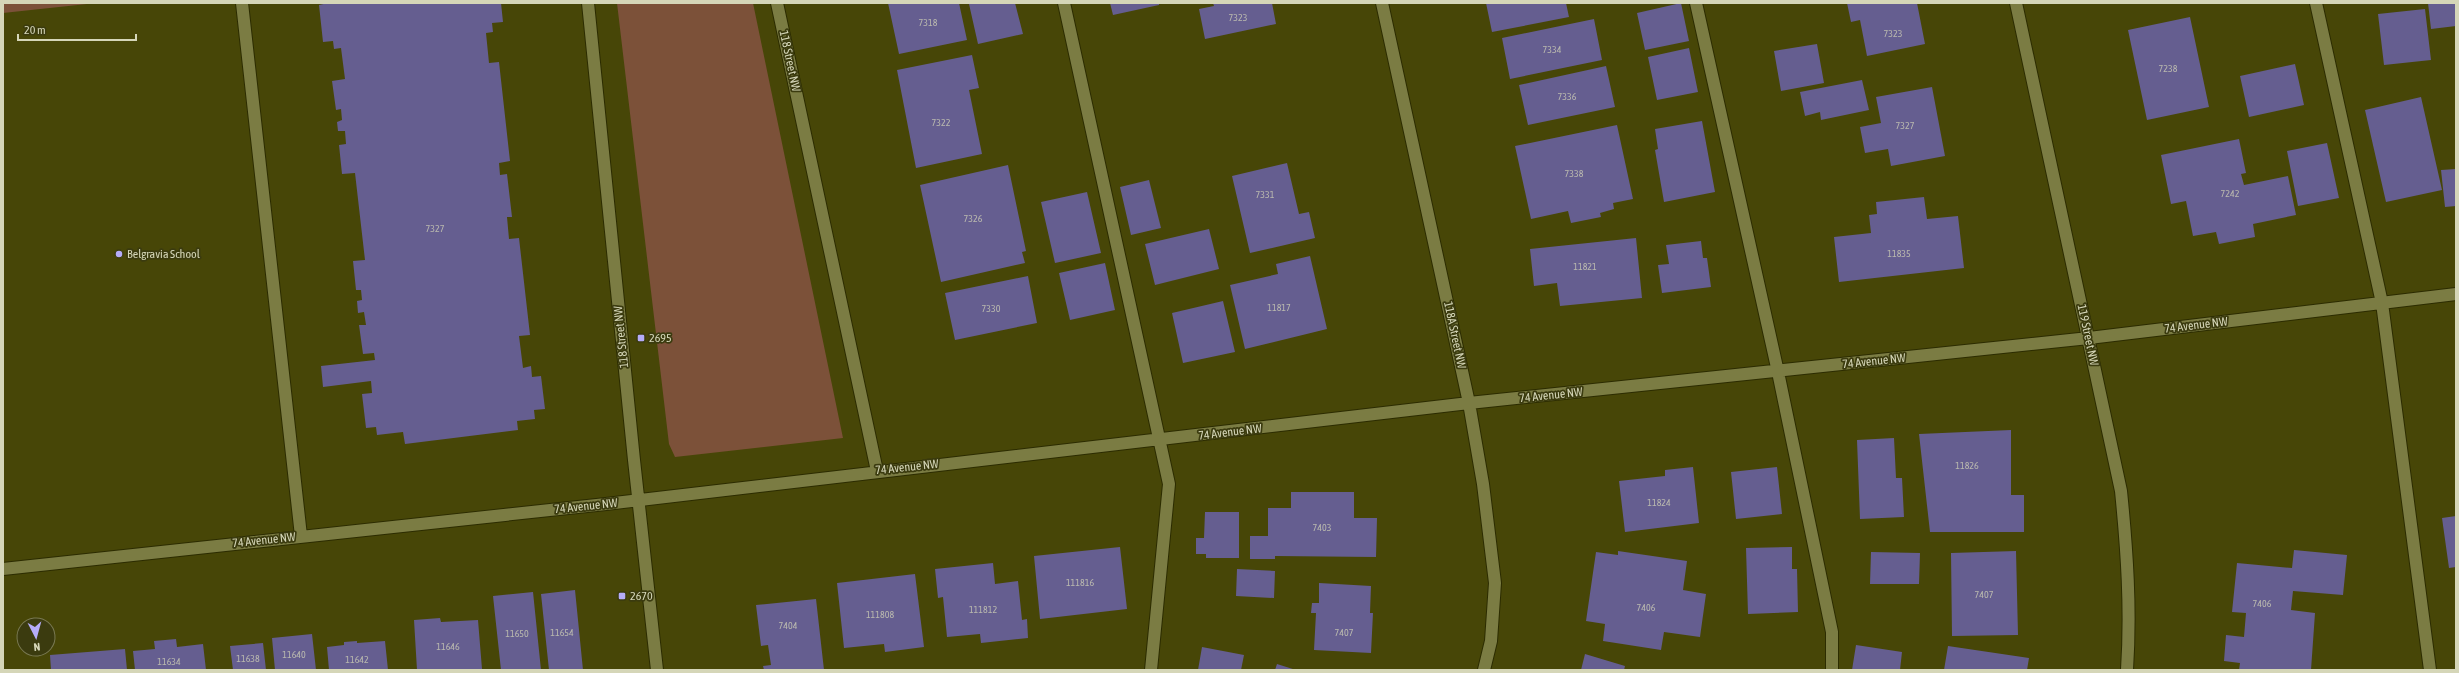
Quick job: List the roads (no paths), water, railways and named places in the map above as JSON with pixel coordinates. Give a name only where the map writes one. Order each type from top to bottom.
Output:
[{"type":"street","points":[[242,3],[301,536]]},
{"type":"street","name":"118 Street NW","points":[[588,3],[638,500],[657,670]]},
{"type":"street","name":"118 Street NW","points":[[777,3],[877,471]]},
{"type":"street","points":[[1064,3],[1169,484],[1151,670]]},
{"type":"street","name":"118A Street NW","points":[[1382,3],[1469,403],[1483,484],[1495,583],[1491,641],[1484,670]]},
{"type":"street","points":[[1696,3],[1778,372],[1832,632],[1832,670]]},
{"type":"street","name":"119 Street NW","points":[[2016,3],[2089,338],[2121,498],[2129,568],[2130,634],[2127,670]]},
{"type":"street","points":[[2316,3],[2382,303],[2430,670]]},
{"type":"street","name":"74 Avenue NW","points":[[3,569],[638,500],[1469,403],[1778,372],[2089,338],[2456,294]]},
{"type":"place","name":"Belgravia School","points":[[119,254]]},
{"type":"place","name":"2695","points":[[641,338]]},
{"type":"place","name":"2670","points":[[622,596]]}]
